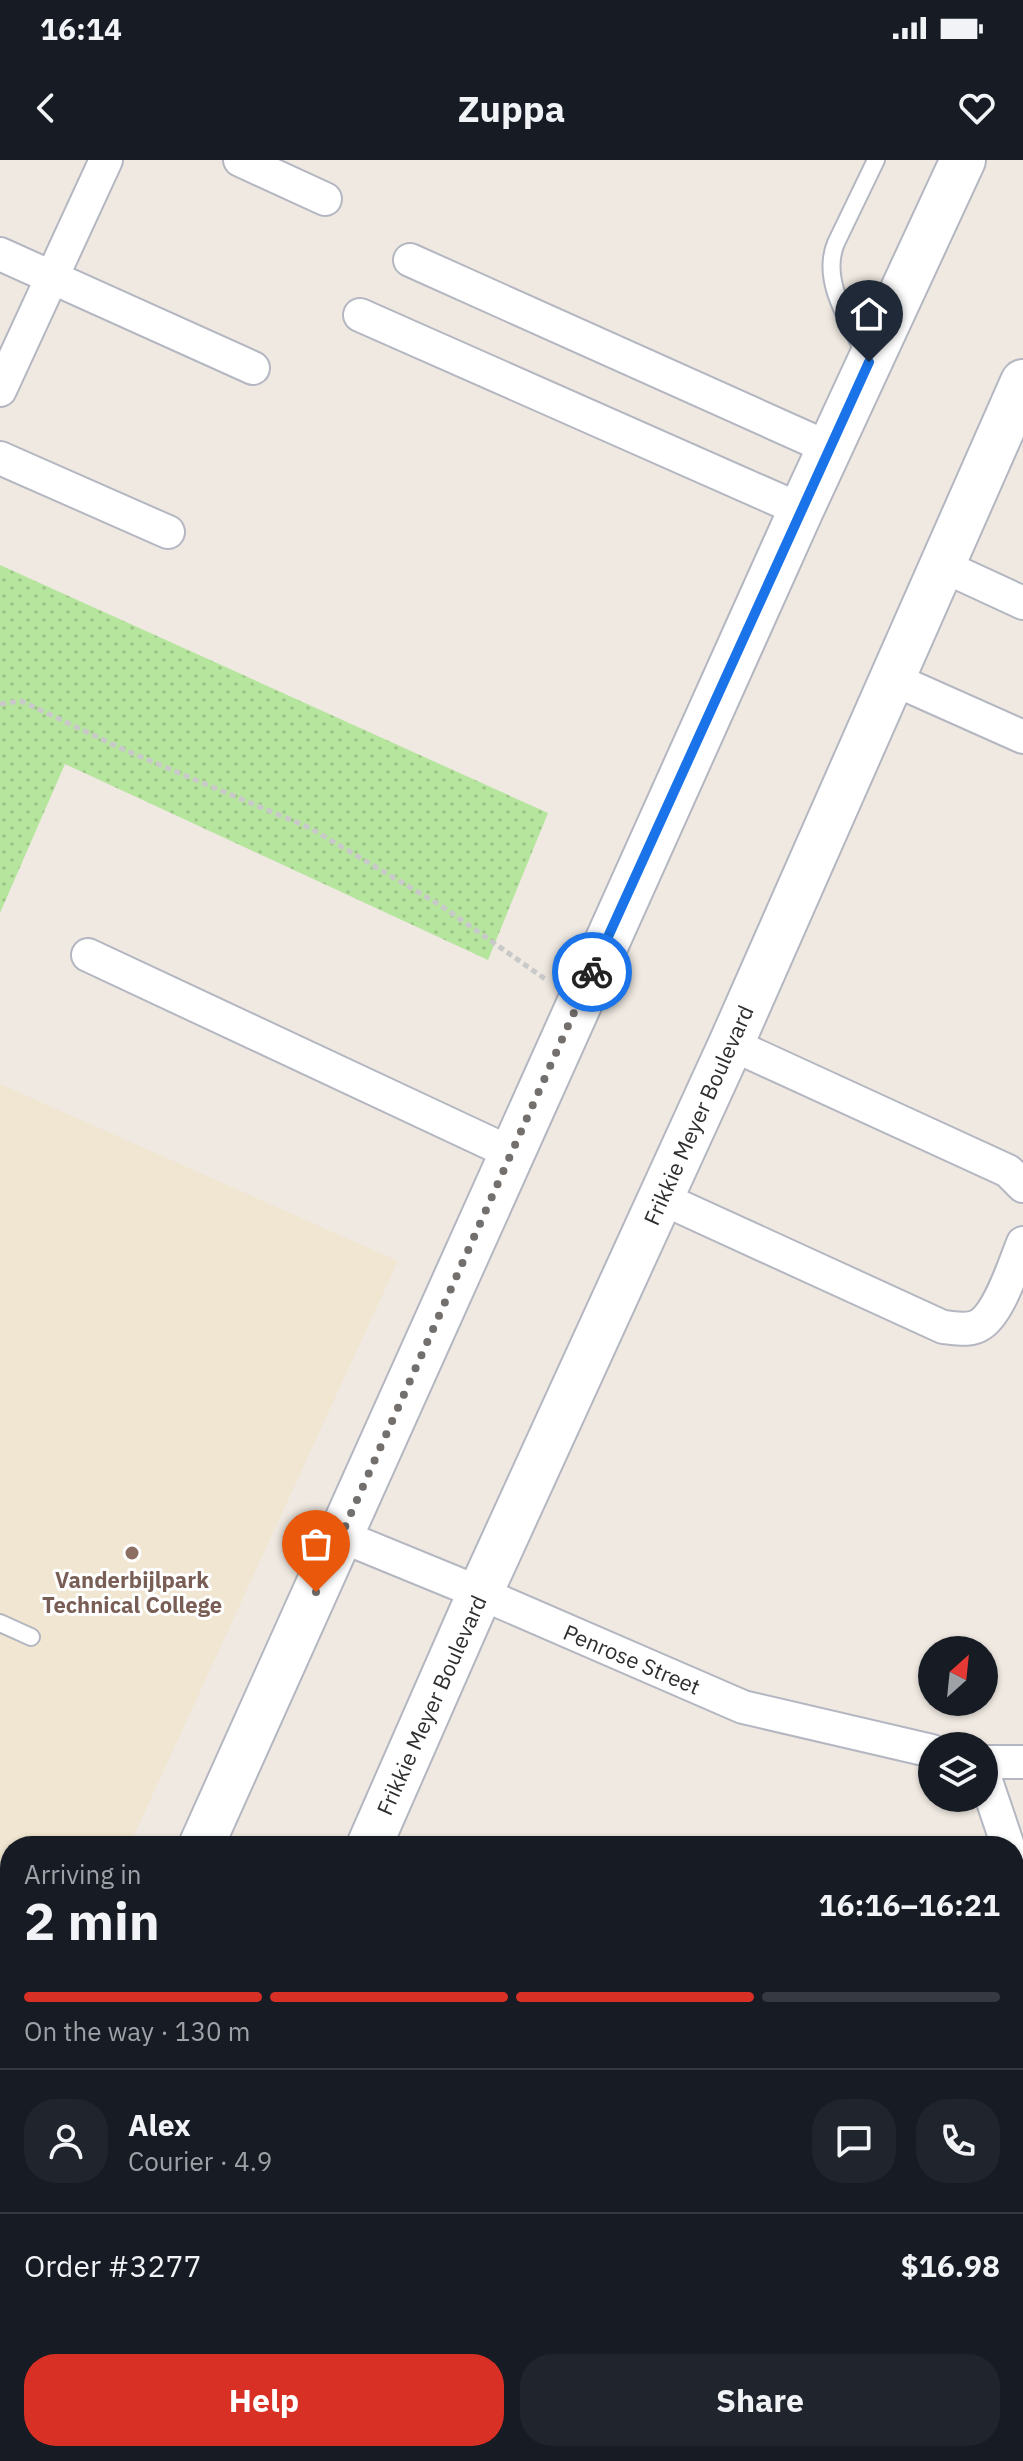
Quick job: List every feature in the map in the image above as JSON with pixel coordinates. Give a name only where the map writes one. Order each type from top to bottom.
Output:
[{"type":"main road","points":[[206,1836],[578,1003],[963,160]]},
{"type":"main road","name":"Frikkie Meyer Boulevard","points":[[374,1836],[480,1593],[731,1044],[1023,382]]},
{"type":"street","points":[[0,390],[106,160]]},
{"type":"street","points":[[240,160],[325,199]]},
{"type":"street","points":[[0,254],[253,368]]},
{"type":"street","points":[[410,260],[829,448]]},
{"type":"street","points":[[360,315],[801,510]]},
{"type":"street","points":[[0,458],[168,532]]},
{"type":"street","points":[[943,566],[1023,603]]},
{"type":"street","points":[[893,679],[1023,737]]},
{"type":"street","points":[[88,955],[511,1153]]},
{"type":"street","points":[[731,1044],[1008,1171],[1023,1186]]},
{"type":"street","points":[[661,1198],[943,1327],[966,1330],[982,1324],[997,1305],[1023,1243]]},
{"type":"street","name":"Penrose Street","points":[[341,1536],[743,1707],[918,1748]]},
{"type":"street","points":[[998,1762],[1023,1762]]},
{"type":"street","points":[[997,1812],[1005,1836]]},
{"type":"lane","points":[[869,362],[842,306],[830,268],[831,254],[876,160]]},
{"type":"lane","points":[[0,1623],[31,1637]]},
{"type":"path","points":[[0,704],[21,701],[127,751],[310,828],[440,905],[578,1003]]},
{"type":"shaded area","name":"Vanderbijlpark Technical College","points":[[0,1084],[398,1261],[134,1836],[0,1836]]},
{"type":"green space","points":[[0,565],[548,813],[488,960],[65,764],[0,913]]},
{"type":"way so far","points":[[316,1592],[592,972]]},
{"type":"place","name":"Vanderbijlpark Technical College","points":[[132,1553]]},
{"type":"route","points":[[592,972],[869,362]]}]
